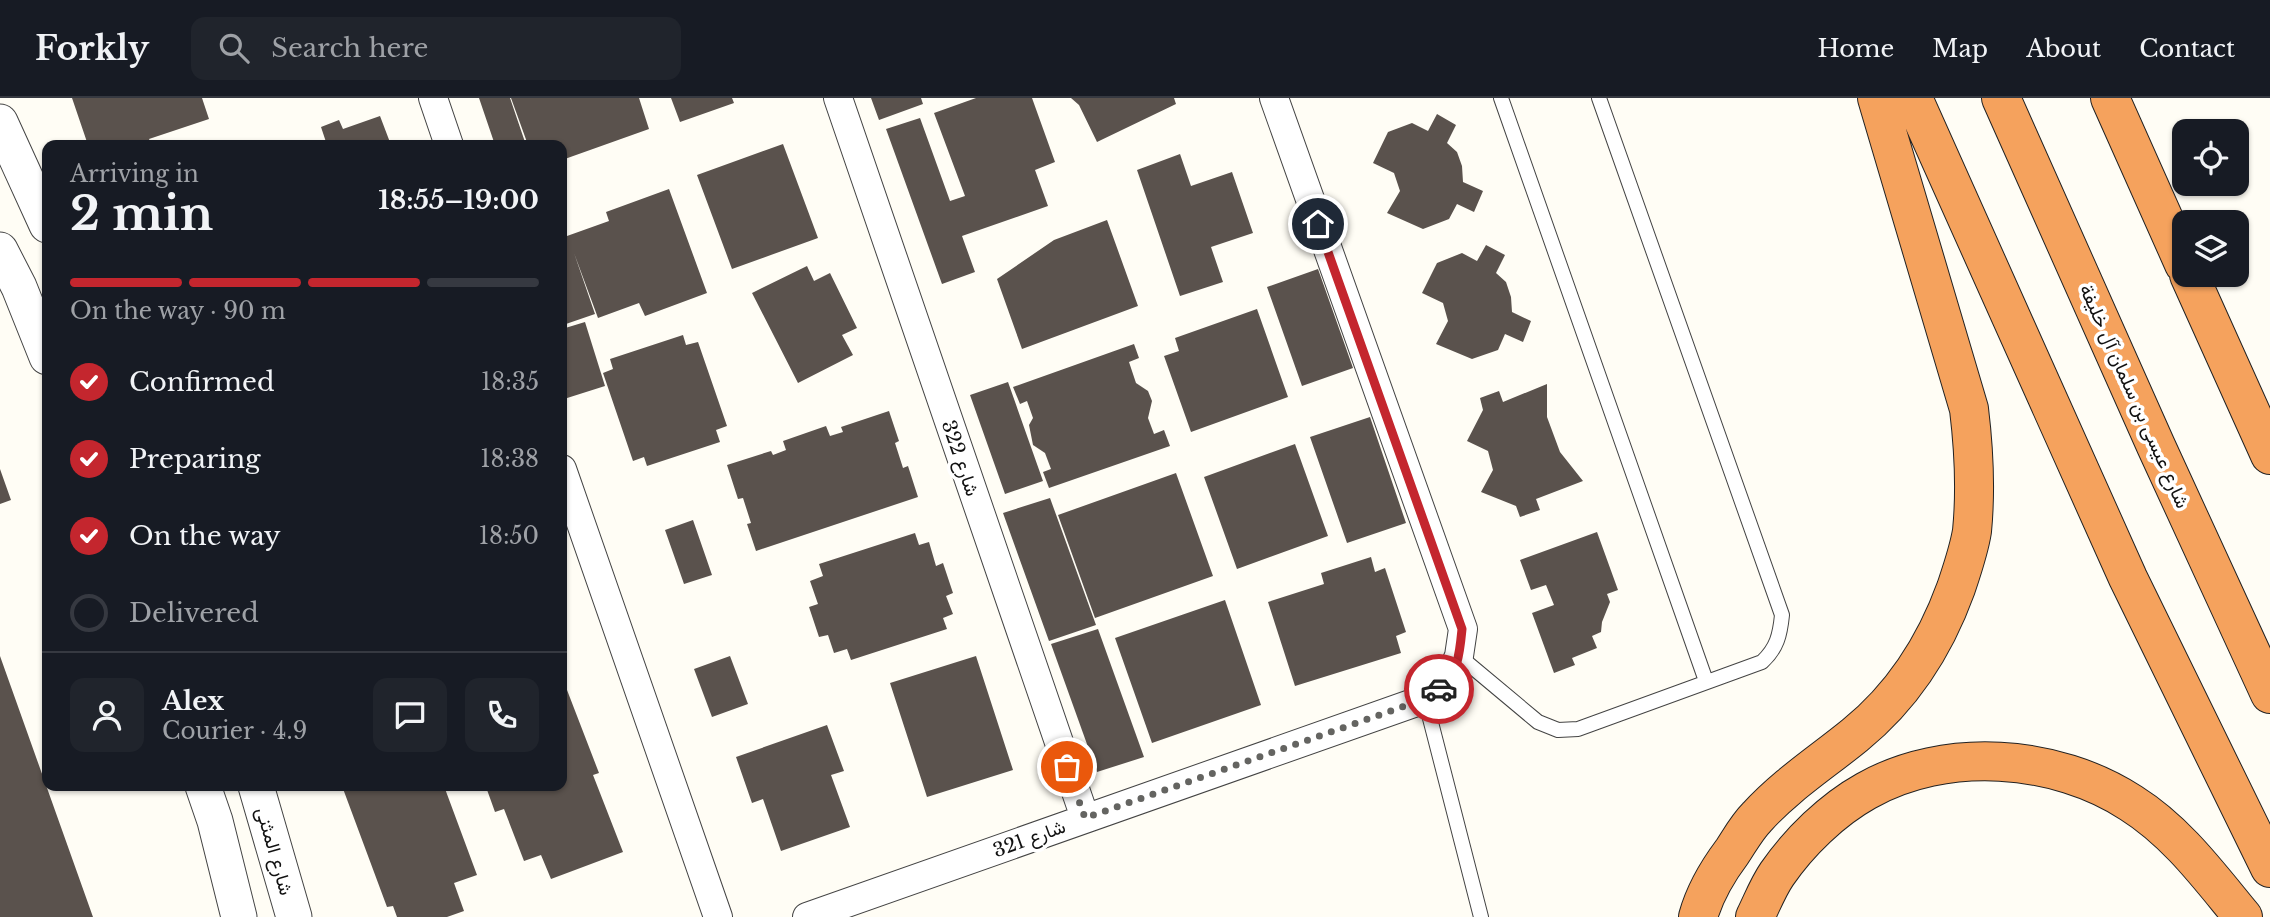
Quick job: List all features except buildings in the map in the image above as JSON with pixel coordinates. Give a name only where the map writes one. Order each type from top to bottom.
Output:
[{"type":"highway","points":[[1698,917],[1703,897],[1717,872],[1755,818],[1788,787],[1886,708],[1909,680],[1930,647],[1949,607],[1971,534],[1975,493],[1969,409],[1877,98]]},
{"type":"highway","points":[[1913,98],[2128,578],[2270,868]]},
{"type":"highway","name":"شارع عيسى بن سلمان آل خليفة","points":[[2001,98],[2270,694]]},
{"type":"highway","points":[[2109,98],[2172,237]]},
{"type":"highway","points":[[2194,287],[2270,455]]},
{"type":"highway","points":[[1755,917],[1777,874],[1794,853],[1849,801],[1889,780],[1938,766],[1967,762],[2007,763],[2049,769],[2076,777],[2130,801],[2171,833],[2243,917]]},
{"type":"street","points":[[432,98],[447,140]]},
{"type":"street","name":"شارع 322","points":[[838,98],[1085,818]]},
{"type":"street","points":[[1273,98],[1462,629],[1459,656],[1436,691]]},
{"type":"street","points":[[0,122],[42,214]]},
{"type":"street","points":[[0,250],[19,287],[42,344]]},
{"type":"street","points":[[567,483],[718,917]]},
{"type":"street","name":"شارع 321","points":[[807,917],[1436,691]]},
{"type":"street","points":[[205,791],[239,917]]},
{"type":"street","name":"شارع المثنى","points":[[257,791],[293,917]]},
{"type":"lane","points":[[1501,98],[1706,681]]},
{"type":"lane","points":[[1459,656],[1538,722],[1558,730],[1578,729],[1762,662],[1773,652],[1780,634],[1782,615],[1599,98]]},
{"type":"lane","points":[[1436,691],[1481,917]]},
{"type":"way so far","points":[[1067,767],[1085,818],[1425,699],[1439,689]]},
{"type":"route","points":[[1318,224],[1462,629],[1459,656],[1447,684],[1439,689]]}]
